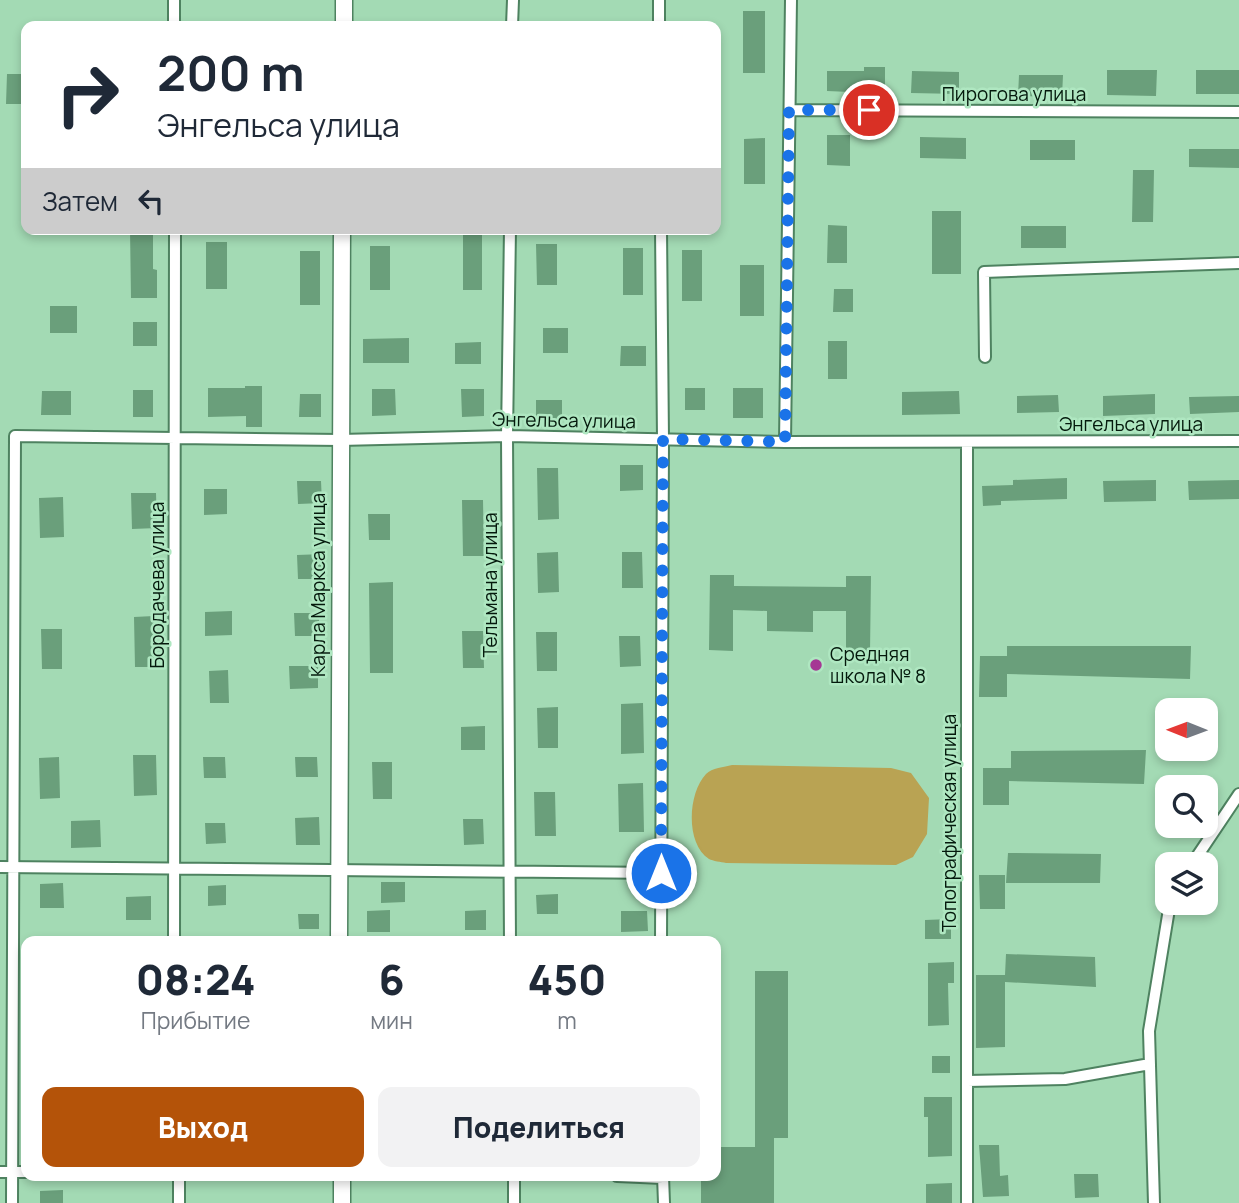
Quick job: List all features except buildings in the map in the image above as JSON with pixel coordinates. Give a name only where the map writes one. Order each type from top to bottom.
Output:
[{"type":"street","points":[[174,0],[174,21]]},
{"type":"street","points":[[344,0],[344,21]]},
{"type":"street","points":[[512,21],[513,0]]},
{"type":"street","points":[[659,0],[659,21]]},
{"type":"street","points":[[785,442],[791,0]]},
{"type":"street","name":"Пирогова улица","points":[[789,110],[1239,112]]},
{"type":"street","name":"Бородачева улица","points":[[174,936],[175,235]]},
{"type":"street","name":"Карла Маркса улица","points":[[338,936],[342,235]]},
{"type":"street","name":"Тельмана улица","points":[[510,235],[510,936]]},
{"type":"street","points":[[661,235],[661,936]]},
{"type":"street","points":[[985,356],[984,272],[1239,263]]},
{"type":"street","name":"Энгельса улица","points":[[6,867],[15,436],[340,440],[508,436],[967,443],[1239,441]]},
{"type":"street","name":"Топографическая улица","points":[[967,443],[967,1203]]},
{"type":"street","points":[[1200,852],[1239,794]]},
{"type":"street","points":[[12,1203],[6,1172],[6,867],[661,873]]},
{"type":"street","points":[[1153,1203],[1149,1031],[1168,915]]},
{"type":"street","points":[[967,1081],[1065,1079],[1150,1064]]},
{"type":"street","points":[[178,1203],[179,1181]]},
{"type":"street","points":[[342,1181],[342,1203]]},
{"type":"street","points":[[514,1181],[514,1203]]},
{"type":"street","points":[[663,1181],[664,1203]]},
{"type":"shaded area","points":[[732,765],[891,768],[911,773],[929,798],[927,834],[913,857],[896,865],[726,863],[711,860],[701,852],[696,842],[693,805],[700,782],[706,774]]},
{"type":"place","name":"Средняя школа № 8","points":[[816,665]]},
{"type":"route","points":[[661,873],[663,439],[785,442],[789,110],[869,110]]}]
